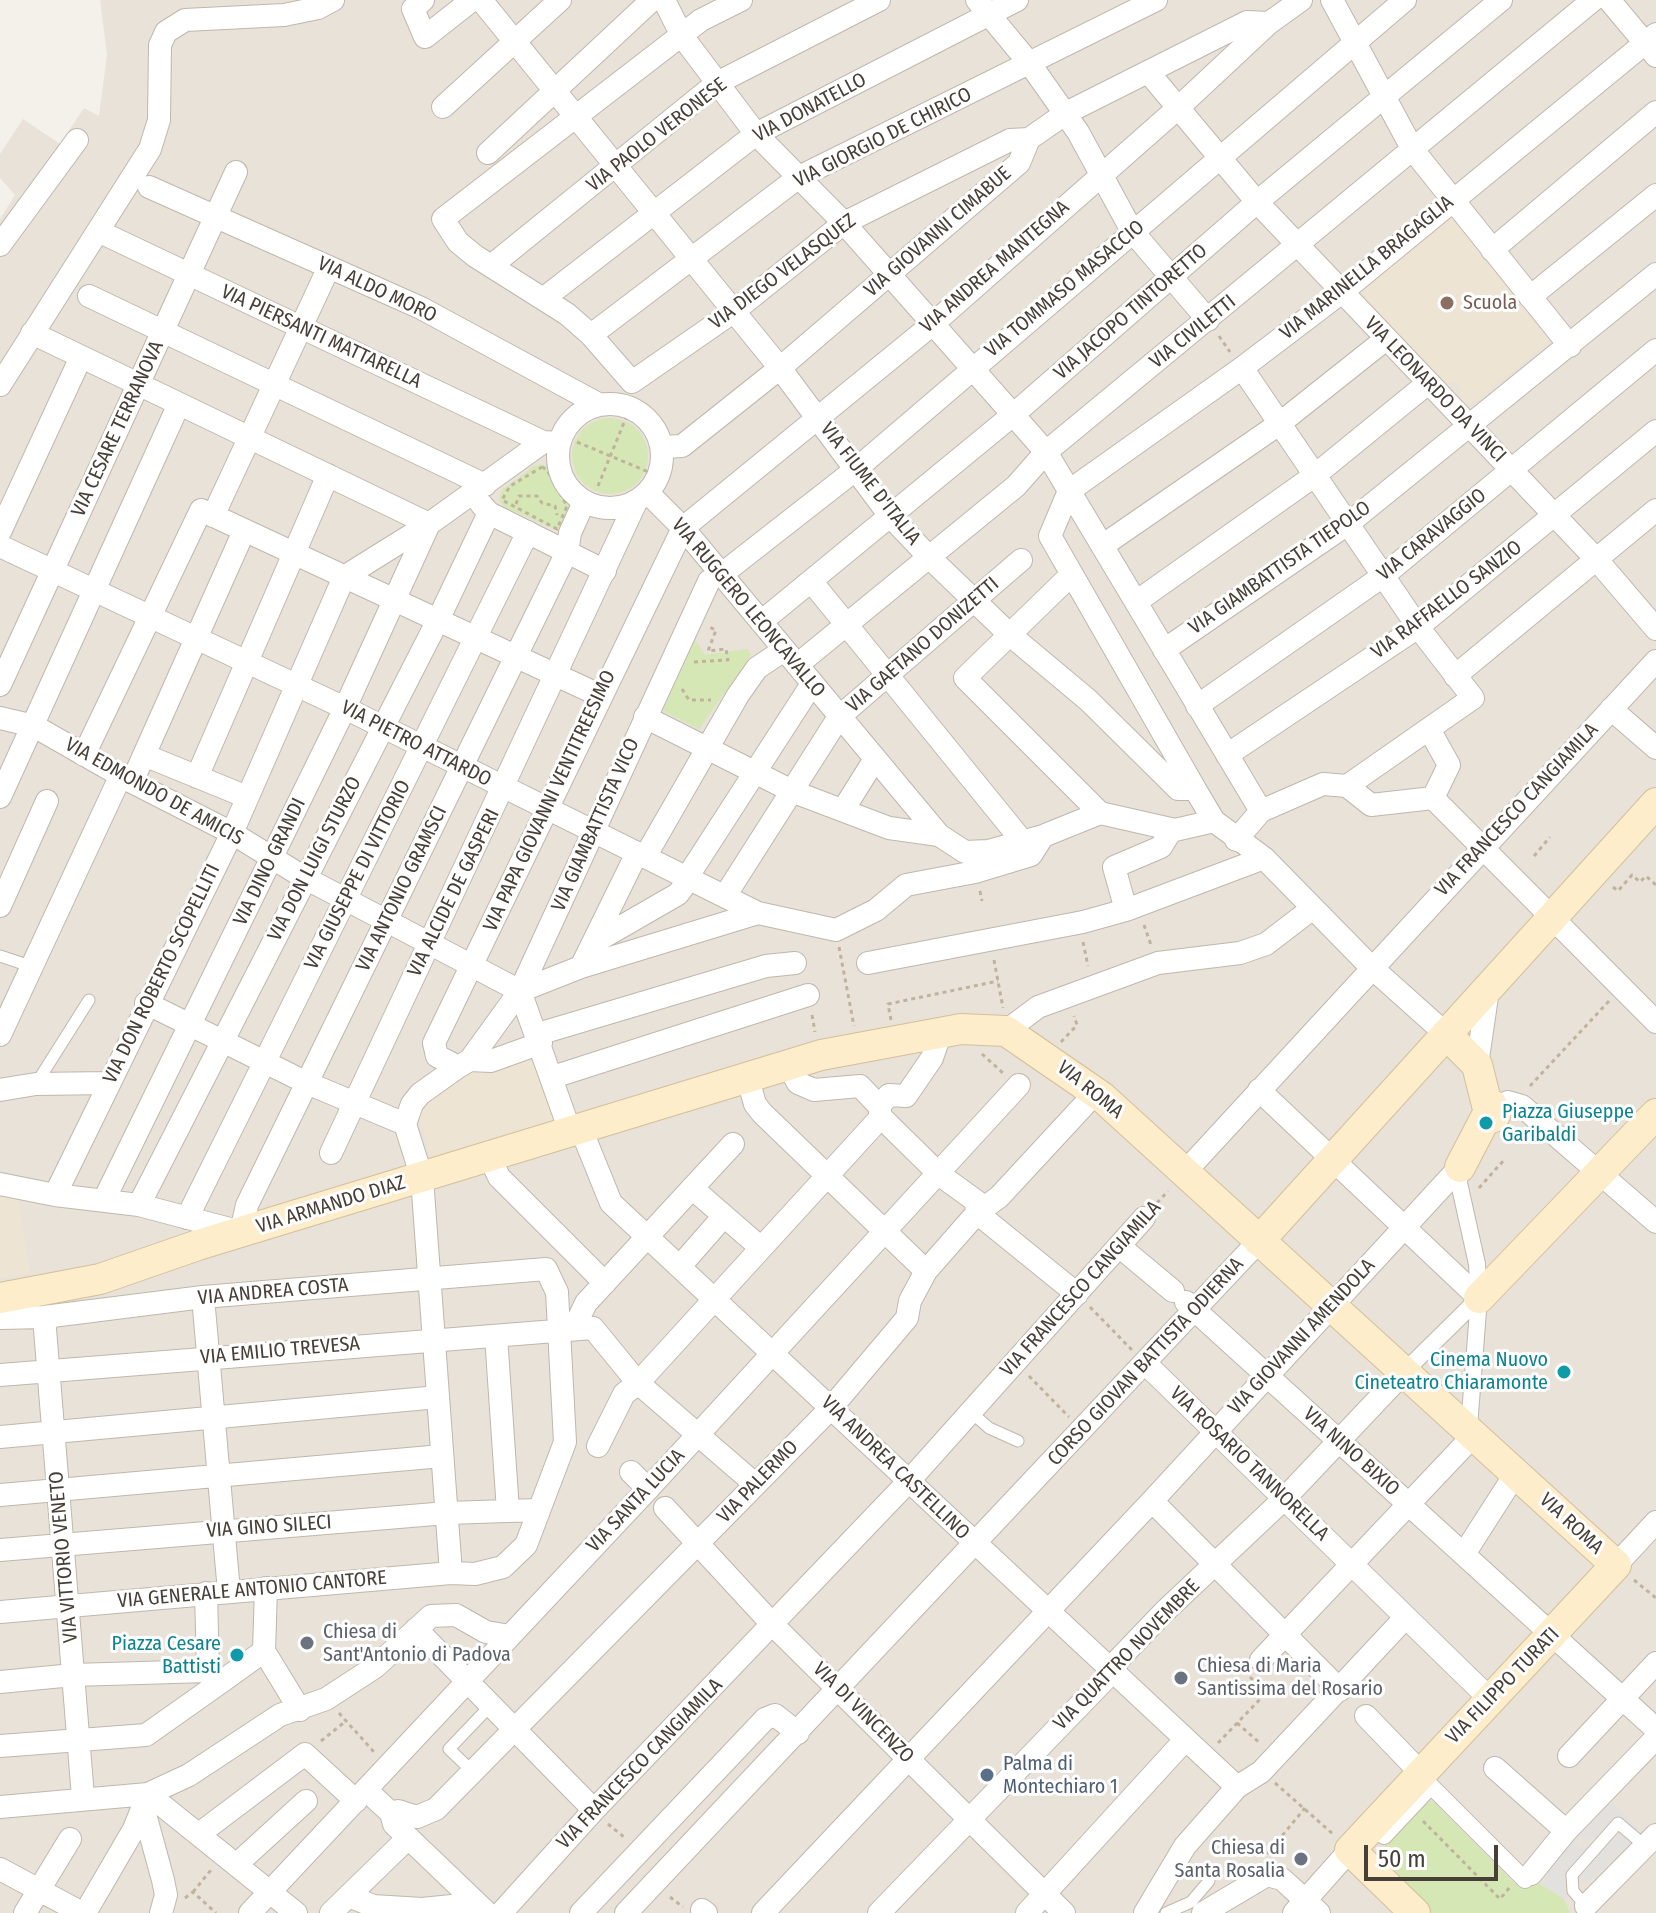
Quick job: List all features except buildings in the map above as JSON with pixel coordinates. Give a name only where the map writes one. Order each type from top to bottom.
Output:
[{"type":"main road","name":"CORSO GIOVAN BATTISTA ODIERNA","points":[[1259,1241],[1656,803]]},
{"type":"main road","name":"VIA ROMA","points":[[422,1178],[821,1055],[951,1031],[1006,1031],[1102,1097],[1616,1565]]},
{"type":"main road","points":[[1446,1034],[1477,1065],[1489,1111],[1460,1167]]},
{"type":"main road","points":[[1479,1298],[1656,1114]]},
{"type":"main road","name":"VIA ARMANDO DIAZ","points":[[0,1298],[100,1279],[241,1232],[422,1178]]},
{"type":"main road","name":"VIA FILIPPO TURATI","points":[[1350,1850],[1616,1565]]},
{"type":"main road","points":[[1350,1850],[1415,1913]]},
{"type":"street","points":[[0,385],[155,136],[161,103],[160,45],[171,27],[185,20],[301,13],[333,0]]},
{"type":"street","points":[[423,0],[413,9],[425,37],[472,0]]},
{"type":"street","name":"VIA FIUME D'ITALIA","points":[[481,0],[780,368],[890,516],[1009,634],[1088,700],[1178,789],[1195,789]]},
{"type":"street","points":[[443,107],[560,0]]},
{"type":"street","points":[[488,153],[652,0]]},
{"type":"street","points":[[664,0],[682,36],[756,134],[844,223],[1046,452],[1261,811]]},
{"type":"street","points":[[627,407],[632,382],[591,335],[458,242],[443,219],[701,20],[741,0]]},
{"type":"street","name":"VIA PAOLO VERONESE","points":[[491,266],[717,83],[879,0]]},
{"type":"street","name":"VIA DONATELLO","points":[[543,299],[756,134],[983,7],[1017,0]]},
{"type":"street","name":"VIA GIORGIO DE CHIRICO","points":[[591,335],[799,177],[1156,0]]},
{"type":"street","name":"VIA ANDREA MANTEGNA","points":[[683,528],[934,323],[1178,108],[1269,23],[1301,0]]},
{"type":"street","points":[[1332,0],[1413,150],[1570,346]]},
{"type":"street","name":"VIA TOMMASO MASACCIO","points":[[715,578],[855,470],[1352,42],[1405,0]]},
{"type":"street","name":"VIA JACOPO TINTORETTO","points":[[761,622],[1014,414],[1257,202],[1501,0]]},
{"type":"street","name":"VIA CIVILETTI","points":[[581,967],[641,855],[757,668],[790,658],[847,624],[930,558],[1016,486],[1046,452],[1593,0]]},
{"type":"street","points":[[1609,0],[1652,45]]},
{"type":"street","points":[[983,7],[1066,113],[1132,231],[1208,320]]},
{"type":"street","name":"VIA GIOVANNI CIMABUE","points":[[662,447],[682,446],[780,368],[1019,163],[1029,139],[1066,113],[1247,22],[1269,23]]},
{"type":"street","name":"VIA MARINELLA BRAGAGLIA","points":[[1069,491],[1242,368],[1342,292],[1450,199],[1652,45]]},
{"type":"street","name":"VIA LEONARDO DA VINCI","points":[[1149,73],[1257,202],[1597,560],[1656,629]]},
{"type":"street","points":[[1492,250],[1656,112]]},
{"type":"street","name":"VIA DIEGO VELASQUEZ","points":[[632,382],[733,312],[844,223],[1010,140],[1029,139]]},
{"type":"street","points":[[0,245],[77,140]]},
{"type":"street","name":"VIA CESARE TERRANOVA","points":[[0,685],[236,172]]},
{"type":"street","name":"VIA ALDO MORO","points":[[149,187],[421,308],[600,405]]},
{"type":"street","points":[[1530,297],[1656,195]]},
{"type":"street","name":"VIA PIERSANTI MATTARELLA","points":[[98,231],[300,328],[555,441]]},
{"type":"street","points":[[84,755],[149,615],[250,437],[329,267]]},
{"type":"street","name":"VIA GIAMBATTISTA TIEPOLO","points":[[1164,650],[1349,523],[1467,424],[1570,346],[1656,274]]},
{"type":"street","points":[[89,296],[274,383],[479,490],[503,514],[528,532],[566,536],[605,571]]},
{"type":"street","points":[[32,333],[429,524]]},
{"type":"street","points":[[1102,546],[1279,424],[1386,339]]},
{"type":"street","name":"VIA CARAVAGGIO","points":[[1197,706],[1383,576],[1656,350]]},
{"type":"street","points":[[0,532],[81,357]]},
{"type":"street","points":[[1242,368],[1418,627],[1473,698],[1347,786]]},
{"type":"street","points":[[1136,602],[1314,476],[1428,383]]},
{"type":"street","points":[[0,797],[179,404]]},
{"type":"street","points":[[344,577],[555,441],[583,411],[600,405],[627,407],[646,418],[657,431],[662,447]]},
{"type":"street","name":"VIA RAFFAELLO SANZIO","points":[[1227,755],[1418,627],[1656,431]]},
{"type":"street","points":[[555,441],[561,475],[570,491],[587,503],[620,508],[648,490]]},
{"type":"street","name":"VIA ALCIDE DE GASPERI","points":[[331,1153],[605,571],[648,490],[662,447]]},
{"type":"street","points":[[197,777],[328,475]]},
{"type":"street","name":"VIA RUGGERO LEONCAVALLO","points":[[648,490],[683,528],[715,578],[761,622],[939,835]]},
{"type":"street","points":[[1069,491],[1050,536],[1214,821],[1264,858],[1371,967],[1446,1034]]},
{"type":"street","name":"VIA ANTONIO GRAMSCI","points":[[241,1232],[247,1205],[517,657],[566,536],[587,503]]},
{"type":"street","points":[[1455,676],[1656,510]]},
{"type":"street","points":[[207,513],[599,695]]},
{"type":"street","name":"VIA DON LUIGI STURZO","points":[[139,1205],[381,728],[438,620],[503,514]]},
{"type":"street","name":"VIA DINO GRANDI","points":[[105,1198],[345,708],[429,524]]},
{"type":"street","name":"VIA PAPA GIOVANNI VENTITREESIMO","points":[[464,1064],[437,1056],[434,1043],[599,695],[683,528]]},
{"type":"street","points":[[0,1035],[30,966],[126,779],[144,755],[244,531]]},
{"type":"street","name":"VIA GIUSEPPE DI VITTORIO","points":[[187,1218],[528,532]]},
{"type":"street","name":"VIA PIETRO ATTARDO","points":[[0,546],[345,708],[758,913],[836,930]]},
{"type":"street","name":"VIA GAETANO DONIZETTI","points":[[725,896],[839,717],[1021,560]]},
{"type":"street","points":[[1071,575],[965,678],[1100,813],[1172,829],[1214,821]]},
{"type":"street","name":"VIA DON ROBERTO SCOPELLITI","points":[[55,1195],[146,1003],[232,833],[344,577]]},
{"type":"street","name":"VIA GIAMBATTISTA VICO","points":[[405,1124],[412,1104],[420,1094],[464,1064],[520,991],[645,717],[679,664],[691,619],[715,578]]},
{"type":"street","points":[[811,581],[1033,839],[1031,855],[975,872],[906,885],[876,910],[836,930]]},
{"type":"street","name":"VIA FRANCESCO CANGIAMILA","points":[[1184,1173],[1656,661]]},
{"type":"street","points":[[593,943],[678,894],[812,684]]},
{"type":"street","points":[[1611,709],[1656,748]]},
{"type":"street","points":[[645,717],[794,792],[889,828],[939,835],[965,852],[988,851],[1033,839],[1100,813]]},
{"type":"street","name":"VIA EDMONDO DE AMICIS","points":[[0,718],[34,726],[126,779],[232,833],[305,878],[520,991]]},
{"type":"street","points":[[1429,729],[1449,765],[1433,798]]},
{"type":"street","points":[[144,755],[247,797]]},
{"type":"street","points":[[843,810],[875,759]]},
{"type":"street","points":[[1236,840],[1261,811],[1323,784],[1347,786],[1371,805],[1433,798],[1486,847],[1656,1022]]},
{"type":"street","points":[[0,906],[47,801]]},
{"type":"street","points":[[1132,907],[1114,867],[1161,847],[1172,829]]},
{"type":"street","points":[[868,963],[1078,922],[1132,907],[1264,858]]},
{"type":"street","points":[[1006,1031],[1038,1007],[1158,963],[1228,955],[1266,944],[1313,908]]},
{"type":"street","points":[[576,1132],[520,991],[581,967],[758,913]]},
{"type":"street","name":"VIA GIAMBATTISTA VICO","points":[[464,1064],[491,1061],[540,1038],[766,966],[795,963]]},
{"type":"street","points":[[1477,1065],[1488,990]]},
{"type":"street","points":[[553,1077],[808,995]]},
{"type":"street","points":[[146,1003],[354,1105],[405,1124],[422,1178],[451,1573]]},
{"type":"street","points":[[598,1446],[624,1394],[638,1383],[826,1176],[880,1111],[889,1095],[906,1096],[951,1031]]},
{"type":"street","points":[[789,1067],[798,1083],[814,1090],[860,1086],[940,1175],[976,1201],[977,1213],[1077,1294]]},
{"type":"street","points":[[748,1079],[755,1104],[926,1271]]},
{"type":"street","points":[[0,1090],[36,1084],[108,1083]]},
{"type":"street","name":"VIA SANTA LUCIA","points":[[250,1913],[940,1175],[1019,1085]]},
{"type":"street","points":[[1259,1090],[1479,1298]]},
{"type":"street","name":"VIA PALERMO","points":[[391,1813],[398,1811],[417,1817],[430,1814],[698,1544],[831,1408],[907,1318],[910,1301],[926,1271],[977,1213],[999,1197],[1087,1102]]},
{"type":"street","points":[[1489,1111],[1508,1102],[1522,1106],[1656,1222]]},
{"type":"street","name":"VIA ANDREA CASTELLINO","points":[[576,1132],[611,1203],[716,1297],[908,1482],[1237,1787]]},
{"type":"street","points":[[538,1510],[565,1442],[567,1328],[586,1303],[733,1144]]},
{"type":"street","points":[[490,1158],[499,1177],[605,1283]]},
{"type":"street","points":[[1261,1660],[1472,1431],[1479,1298],[1477,1264],[1463,1199],[1460,1167]]},
{"type":"street","name":"VIA GIOVANNI AMENDOLA","points":[[763,1913],[1152,1501],[1330,1304],[1460,1167]]},
{"type":"street","points":[[0,1184],[55,1195],[105,1198],[241,1232]]},
{"type":"street","points":[[692,1188],[761,1248]]},
{"type":"street","points":[[681,1265],[724,1216]]},
{"type":"street","name":"VIA FRANCESCO CANGIAMILA","points":[[501,1913],[594,1810],[908,1482],[1144,1218]]},
{"type":"street","name":"CORSO GIOVAN BATTISTA ODIERNA","points":[[626,1913],[1146,1364],[1184,1301],[1259,1241]]},
{"type":"street","name":"VIA NINO BIXIO","points":[[1119,1246],[1184,1301],[1552,1635]]},
{"type":"street","name":"VIA ANDREA COSTA","points":[[0,1318],[44,1317],[203,1297],[546,1269],[557,1292],[567,1328]]},
{"type":"street","points":[[203,1297],[229,1592]]},
{"type":"street","name":"VIA QUATTRO NOVEMBRE","points":[[879,1913],[1112,1672],[1119,1659],[1174,1602],[1216,1566],[1285,1498],[1479,1298]]},
{"type":"street","name":"VIA VITTORIO VENETO","points":[[44,1317],[83,1797]]},
{"type":"street","points":[[567,1328],[593,1328],[638,1383],[755,1484]]},
{"type":"street","name":"VIA EMILIO TREVESA","points":[[0,1375],[567,1328]]},
{"type":"street","points":[[496,1336],[508,1511]]},
{"type":"street","name":"VIA ROSARIO TANNORELLA","points":[[1146,1364],[1490,1699]]},
{"type":"street","points":[[0,1437],[438,1397]]},
{"type":"street","points":[[0,1495],[442,1456]]},
{"type":"street","points":[[631,1472],[648,1489]]},
{"type":"street","points":[[1464,1554],[1516,1473]]},
{"type":"street","points":[[1152,1501],[1340,1690]]},
{"type":"street","name":"VIA DI VINCENZO","points":[[665,1508],[773,1625],[1064,1913]]},
{"type":"street","name":"VIA GINO SILECI","points":[[0,1550],[447,1513],[538,1510]]},
{"type":"street","name":"VIA GENERALE ANTONIO CANTORE","points":[[0,1612],[68,1605],[207,1600],[229,1592],[266,1595],[451,1573],[475,1574],[503,1567],[526,1545],[538,1510]]},
{"type":"street","name":"VIA FILIPPO TURATI","points":[[1616,1565],[1656,1522]]},
{"type":"street","points":[[266,1595],[266,1655],[300,1710]]},
{"type":"street","points":[[0,1746],[146,1735],[201,1697],[209,1675],[207,1600]]},
{"type":"street","points":[[0,1869],[84,1913],[145,1800],[280,1715],[326,1699],[375,1667],[431,1616],[448,1613],[464,1618],[486,1632],[510,1636]]},
{"type":"street","points":[[1145,1913],[1185,1846],[1237,1787],[1261,1772],[1405,1618]]},
{"type":"street","points":[[416,1629],[594,1810]]},
{"type":"street","points":[[1552,1635],[1656,1729]]},
{"type":"street","points":[[0,1682],[73,1675],[209,1675],[266,1655]]},
{"type":"street","points":[[1569,1756],[1656,1663]]},
{"type":"street","points":[[581,1913],[765,1719],[775,1715],[798,1733]]},
{"type":"street","points":[[1366,1716],[1420,1772]]},
{"type":"street","points":[[1372,1825],[1384,1836],[1431,1786],[1528,1877],[1566,1831],[1656,1738]]},
{"type":"street","points":[[1027,1913],[1185,1740]]},
{"type":"street","points":[[199,1834],[305,1754],[391,1813],[390,1819],[408,1838],[480,1906]]},
{"type":"street","points":[[1495,1768],[1566,1831]]},
{"type":"street","points":[[0,1807],[83,1797],[145,1800],[199,1834],[227,1863],[272,1892],[296,1913]]},
{"type":"street","points":[[145,1800],[166,1895],[161,1913]]},
{"type":"street","points":[[227,1863],[306,1801]]},
{"type":"street","points":[[331,1913],[408,1838]]},
{"type":"street","points":[[25,1913],[70,1839]]},
{"type":"street","points":[[1586,1906],[1650,1840]]},
{"type":"street","points":[[639,1850],[659,1877]]},
{"type":"street","points":[[1203,1913],[1267,1875],[1278,1877],[1306,1909],[1350,1850]]},
{"type":"street","points":[[349,1896],[373,1906],[422,1909],[480,1906]]},
{"type":"lane","points":[[0,956],[30,966]]},
{"type":"lane","points":[[36,1084],[89,1000]]},
{"type":"lane","points":[[971,1412],[989,1428],[1018,1441]]},
{"type":"lane","points":[[473,1772],[449,1749],[490,1706]]},
{"type":"lane","points":[[1586,1906],[1573,1891],[1572,1875],[1618,1823],[1650,1840]]},
{"type":"lane","points":[[1166,1913],[1191,1902],[1209,1881]]},
{"type":"path","points":[[1208,320],[1242,368]]},
{"type":"path","points":[[587,503],[610,456],[627,407]]},
{"type":"path","points":[[555,441],[610,456],[648,490]]},
{"type":"path","points":[[503,514],[504,491],[535,468],[542,467],[547,470],[567,506],[566,536]]},
{"type":"path","points":[[503,514],[519,496],[537,496],[542,503],[555,506],[566,536]]},
{"type":"path","points":[[503,514],[554,528],[566,536]]},
{"type":"path","points":[[691,619],[716,630],[708,651],[726,649],[728,660],[679,664],[682,687],[689,700],[706,702],[725,685],[738,695]]},
{"type":"path","points":[[1534,856],[1550,837]]},
{"type":"path","points":[[1594,872],[1618,891],[1632,875],[1640,882],[1646,876],[1656,885]]},
{"type":"path","points":[[1132,907],[1158,963]]},
{"type":"path","points":[[1078,922],[1093,985]]},
{"type":"path","points":[[836,930],[858,1046]]},
{"type":"path","points":[[990,941],[1006,1031]]},
{"type":"path","points":[[888,1004],[998,981]]},
{"type":"path","points":[[1539,1077],[1623,987]]},
{"type":"path","points":[[808,995],[821,1055]]},
{"type":"path","points":[[1048,1057],[1077,1025],[1067,995]]},
{"type":"path","points":[[951,1031],[1019,1085]]},
{"type":"path","points":[[1463,1199],[1477,1191],[1504,1160]]},
{"type":"path","name":"VIA FRANCESCO CANGIAMILA","points":[[1144,1218],[1184,1173]]},
{"type":"path","points":[[1077,1294],[1146,1364]]},
{"type":"path","points":[[1016,1362],[1082,1431]]},
{"type":"path","points":[[1616,1565],[1656,1598]]},
{"type":"path","points":[[1205,1757],[1266,1693],[1249,1677],[1261,1660]]},
{"type":"path","points":[[326,1699],[387,1767]]},
{"type":"path","points":[[305,1754],[346,1721]]},
{"type":"path","points":[[1237,1723],[1255,1739]]},
{"type":"path","points":[[1261,1772],[1350,1850]]},
{"type":"path","points":[[1265,1858],[1305,1808]]},
{"type":"path","points":[[1401,1817],[1408,1824],[1416,1815],[1500,1899],[1514,1883],[1528,1877]]},
{"type":"path","points":[[186,1899],[227,1863]]},
{"type":"path","points":[[659,1877],[681,1907],[704,1912]]},
{"type":"path","points":[[193,1892],[216,1913]]},
{"type":"shaded area","points":[[100,0],[1656,0],[1656,1913],[0,1913],[0,219],[15,195],[0,178],[0,154],[23,119],[60,144],[84,108],[99,116],[107,55]]},
{"type":"shaded area","name":"Scuola","points":[[1451,216],[1551,334],[1551,341],[1472,404],[1465,404],[1460,398],[1461,389],[1454,382],[1443,382],[1359,293],[1444,219],[1445,230],[1447,217]]},
{"type":"shaded area","points":[[525,1055],[530,1063],[539,1060],[561,1123],[432,1162],[416,1107],[463,1074]]},
{"type":"shaded area","points":[[0,1192],[18,1198],[30,1274],[0,1278]]},
{"type":"shaded area","points":[[1609,1799],[1642,1832],[1588,1882],[1580,1881],[1564,1899],[1540,1884],[1574,1839],[1579,1849],[1596,1842],[1593,1837],[1584,1840],[1579,1833]]},
{"type":"green space","points":[[610,418],[624,421],[637,429],[645,442],[648,456],[645,470],[637,483],[624,491],[610,494],[596,491],[583,483],[575,470],[572,456],[575,442],[583,429],[596,421]]},
{"type":"green space","points":[[542,464],[549,468],[570,506],[559,531],[504,507],[499,500],[502,490],[534,466]]},
{"type":"green space","points":[[695,640],[705,655],[747,649],[751,655],[699,729],[663,711]]},
{"type":"green space","points":[[1423,1800],[1434,1802],[1514,1883],[1522,1889],[1540,1884],[1553,1889],[1562,1895],[1570,1913],[1431,1913],[1388,1871],[1381,1855],[1390,1835]]},
{"type":"place","name":"Scuola","points":[[1447,303]]},
{"type":"place","name":"Piazza Giuseppe Garibaldi","points":[[1486,1123]]},
{"type":"place","name":"Cinema Nuovo Cineteatro Chiaramonte","points":[[1564,1372]]},
{"type":"place","name":"Chiesa di Sant'Antonio di Padova","points":[[307,1643]]},
{"type":"place","name":"Piazza Cesare Battisti","points":[[237,1655]]},
{"type":"place","name":"Chiesa di Maria Santissima del Rosario","points":[[1181,1678]]},
{"type":"place","name":"Palma di Montechiaro 1","points":[[987,1775]]},
{"type":"place","name":"Chiesa di Santa Rosalia","points":[[1301,1859]]}]
